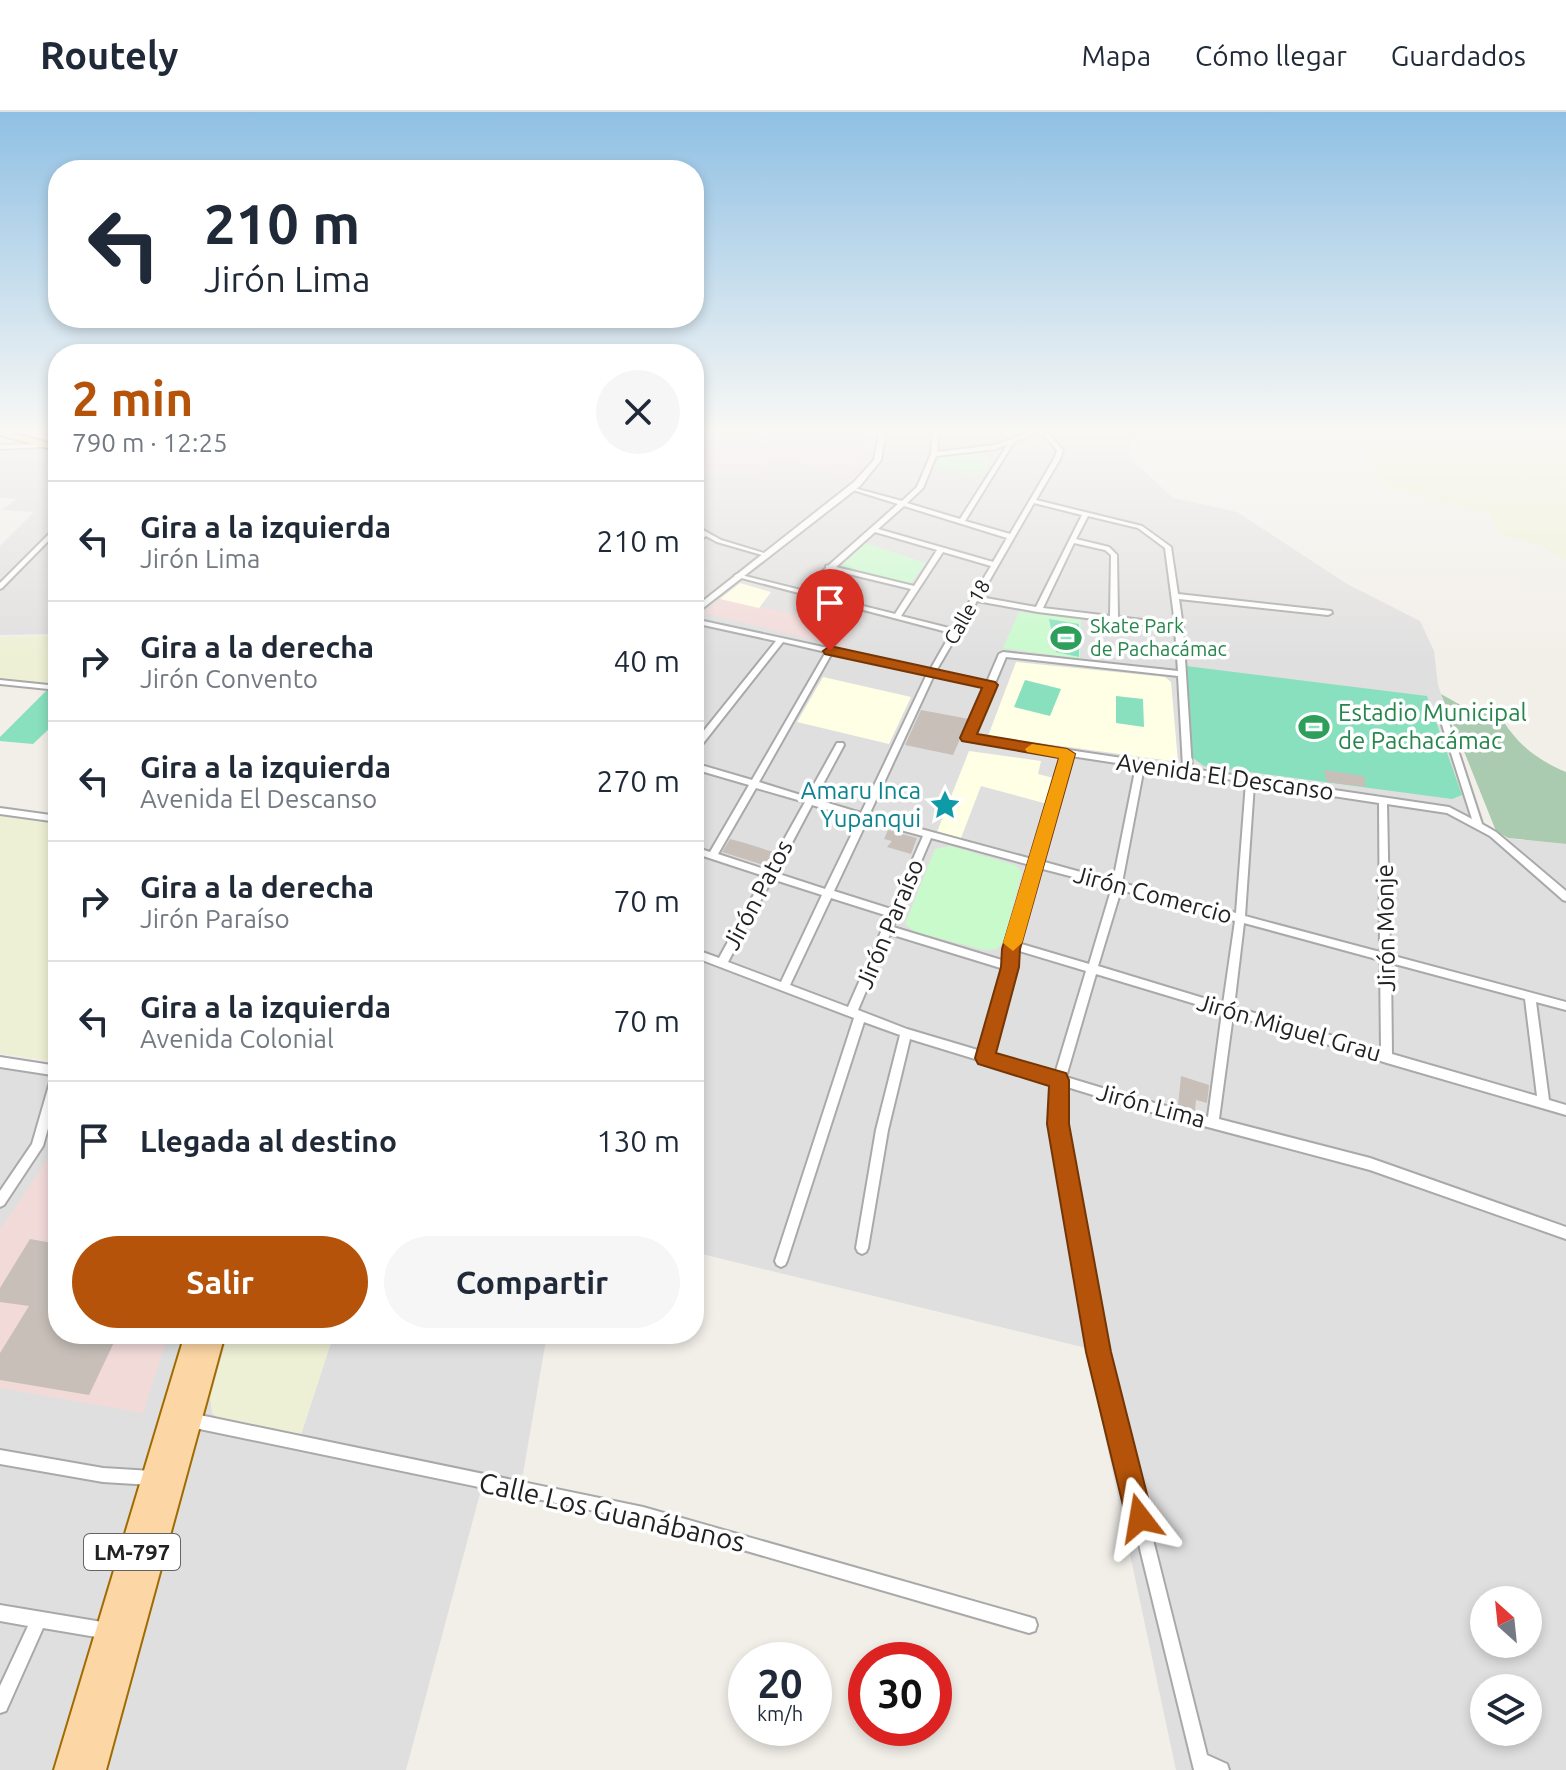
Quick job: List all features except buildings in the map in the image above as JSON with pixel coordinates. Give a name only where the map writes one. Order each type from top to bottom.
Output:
[{"type":"main road","name":"LM-797","points":[[68,1770],[193,1344]]},
{"type":"main road","name":"LM-797","points":[[92,1770],[211,1344]]},
{"type":"street","points":[[704,604],[826,507]]},
{"type":"street","points":[[802,593],[828,567],[901,507]]},
{"type":"street","points":[[916,507],[1012,537]]},
{"type":"street","points":[[962,521],[970,507]]},
{"type":"street","name":"Calle 18","points":[[785,985],[932,672],[1028,507]]},
{"type":"street","points":[[1061,507],[1140,527],[1168,547],[1179,627],[1188,772]]},
{"type":"street","points":[[1038,610],[1086,513]]},
{"type":"street","points":[[873,529],[994,565]]},
{"type":"street","points":[[705,534],[764,554]]},
{"type":"street","points":[[0,587],[48,537]]},
{"type":"street","points":[[1074,541],[1112,551],[1114,619]]},
{"type":"street","points":[[897,617],[941,549]]},
{"type":"street","points":[[828,567],[915,588]]},
{"type":"street","points":[[0,575],[13,574]]},
{"type":"street","points":[[737,576],[955,632]]},
{"type":"street","points":[[1175,596],[1328,613]]},
{"type":"street","points":[[975,598],[1038,610],[1179,627]]},
{"type":"street","points":[[704,623],[990,685],[1003,654],[1181,674]]},
{"type":"street","points":[[704,736],[781,640]]},
{"type":"street","points":[[713,855],[830,651]]},
{"type":"street","points":[[0,682],[48,687]]},
{"type":"street","name":"Avenida El Descanso","points":[[990,685],[969,739],[1383,799],[1449,810],[1478,823]]},
{"type":"street","points":[[1441,709],[1478,823],[1566,897]]},
{"type":"street","name":"Jirón Patos","points":[[723,961],[840,745]]},
{"type":"street","points":[[985,1058],[1010,967],[1012,945],[1067,754]]},
{"type":"street","points":[[1140,765],[1117,886],[1059,1080],[1058,1124],[1099,1352],[1201,1765],[1221,1770]]},
{"type":"street","name":"Jirón Comercio","points":[[704,769],[864,817],[1566,1006]]},
{"type":"street","points":[[1213,1122],[1240,919],[1250,781]]},
{"type":"street","name":"Jirón Monje","points":[[1383,799],[1387,1058]]},
{"type":"street","points":[[0,811],[48,818]]},
{"type":"street","name":"Jirón Paraíso","points":[[781,1261],[856,1015],[887,929],[928,834]]},
{"type":"street","points":[[704,853],[893,914]]},
{"type":"street","points":[[887,929],[1010,967]]},
{"type":"street","name":"Jirón Miguel Grau","points":[[1012,945],[1566,1110]]},
{"type":"street","name":"Jirón Lima","points":[[704,956],[906,1033],[1059,1080],[1370,1164],[1566,1233]]},
{"type":"street","points":[[1530,996],[1544,1103]]},
{"type":"street","points":[[862,1248],[882,1130],[906,1033]]},
{"type":"street","points":[[0,1062],[48,1070]]},
{"type":"street","points":[[0,1201],[37,1146],[48,1107]]},
{"type":"street","name":"Calle Los Guanábanos","points":[[190,1420],[684,1524],[1029,1625]]},
{"type":"street","points":[[0,1457],[103,1475],[154,1478]]},
{"type":"street","points":[[0,1613],[108,1631]]},
{"type":"street","points":[[0,1705],[39,1619]]},
{"type":"shaded area","points":[[6,507],[48,507],[48,634],[0,635],[0,546],[34,512],[2,510]]},
{"type":"shaded area","points":[[704,507],[1216,507],[1237,512],[1347,584],[1420,621],[1434,651],[1438,685],[1485,824],[1503,838],[1566,844],[1566,1770],[1176,1770],[1086,1348],[704,1254]]},
{"type":"shaded area","points":[[1457,507],[1566,507],[1566,560],[1539,545],[1497,533],[1492,515]]},
{"type":"shaded area","points":[[740,583],[771,592],[759,608],[720,599]]},
{"type":"shaded area","points":[[720,599],[854,626],[843,647],[704,613]]},
{"type":"shaded area","points":[[48,636],[48,686],[0,681],[0,637]]},
{"type":"shaded area","points":[[1016,662],[1165,677],[1171,682],[1178,762],[988,736]]},
{"type":"shaded area","points":[[823,677],[911,697],[889,744],[797,722]]},
{"type":"shaded area","points":[[1441,694],[1473,712],[1500,715],[1528,750],[1566,772],[1566,844],[1508,838],[1496,831]]},
{"type":"shaded area","points":[[969,751],[1041,761],[1038,774],[1057,779],[1051,805],[981,786],[961,838],[937,832]]},
{"type":"shaded area","points":[[0,814],[48,821],[48,1061],[0,1053]]},
{"type":"shaded area","points":[[0,1057],[48,1064],[48,1344],[545,1344],[523,1474],[481,1490],[406,1770],[0,1770]]},
{"type":"shaded area","points":[[48,1159],[48,1344],[165,1344],[143,1413],[0,1388],[0,1230]]},
{"type":"shaded area","points":[[225,1344],[331,1344],[300,1438],[217,1417],[212,1413],[210,1398]]},
{"type":"green space","points":[[865,543],[926,563],[910,584],[838,568]]},
{"type":"green space","points":[[1019,612],[1081,619],[1080,659],[1003,648]]},
{"type":"green space","name":"Skate Park de Pachacámac","points":[[1049,619],[1079,624],[1079,657],[1056,652]]},
{"type":"green space","name":"Estadio Municipal de Pachacámac","points":[[1186,666],[1427,696],[1462,795],[1452,799],[1204,766],[1193,758]]},
{"type":"green space","points":[[1025,680],[1061,689],[1050,716],[1014,707]]},
{"type":"green space","points":[[48,690],[48,730],[33,744],[0,741],[0,737]]},
{"type":"green space","points":[[1116,696],[1143,699],[1144,727],[1116,723]]},
{"type":"green space","points":[[950,846],[1015,865],[1022,872],[1003,943],[996,949],[985,950],[915,932],[905,924],[935,849]]},
{"type":"slow traffic","points":[[1013,943],[1067,754],[1032,749]]},
{"type":"place","name":"Skate Park de Pachacámac","points":[[1066,638]]},
{"type":"place","name":"Estadio Municipal de Pachacámac","points":[[1314,727]]},
{"type":"place","name":"Amaru Inca Yupanqui","points":[[945,805]]},
{"type":"route","points":[[830,651],[990,685],[968,738],[1067,754],[1011,949],[1010,967],[985,1058],[1059,1080],[1058,1124],[1099,1352],[1140,1518]]}]
